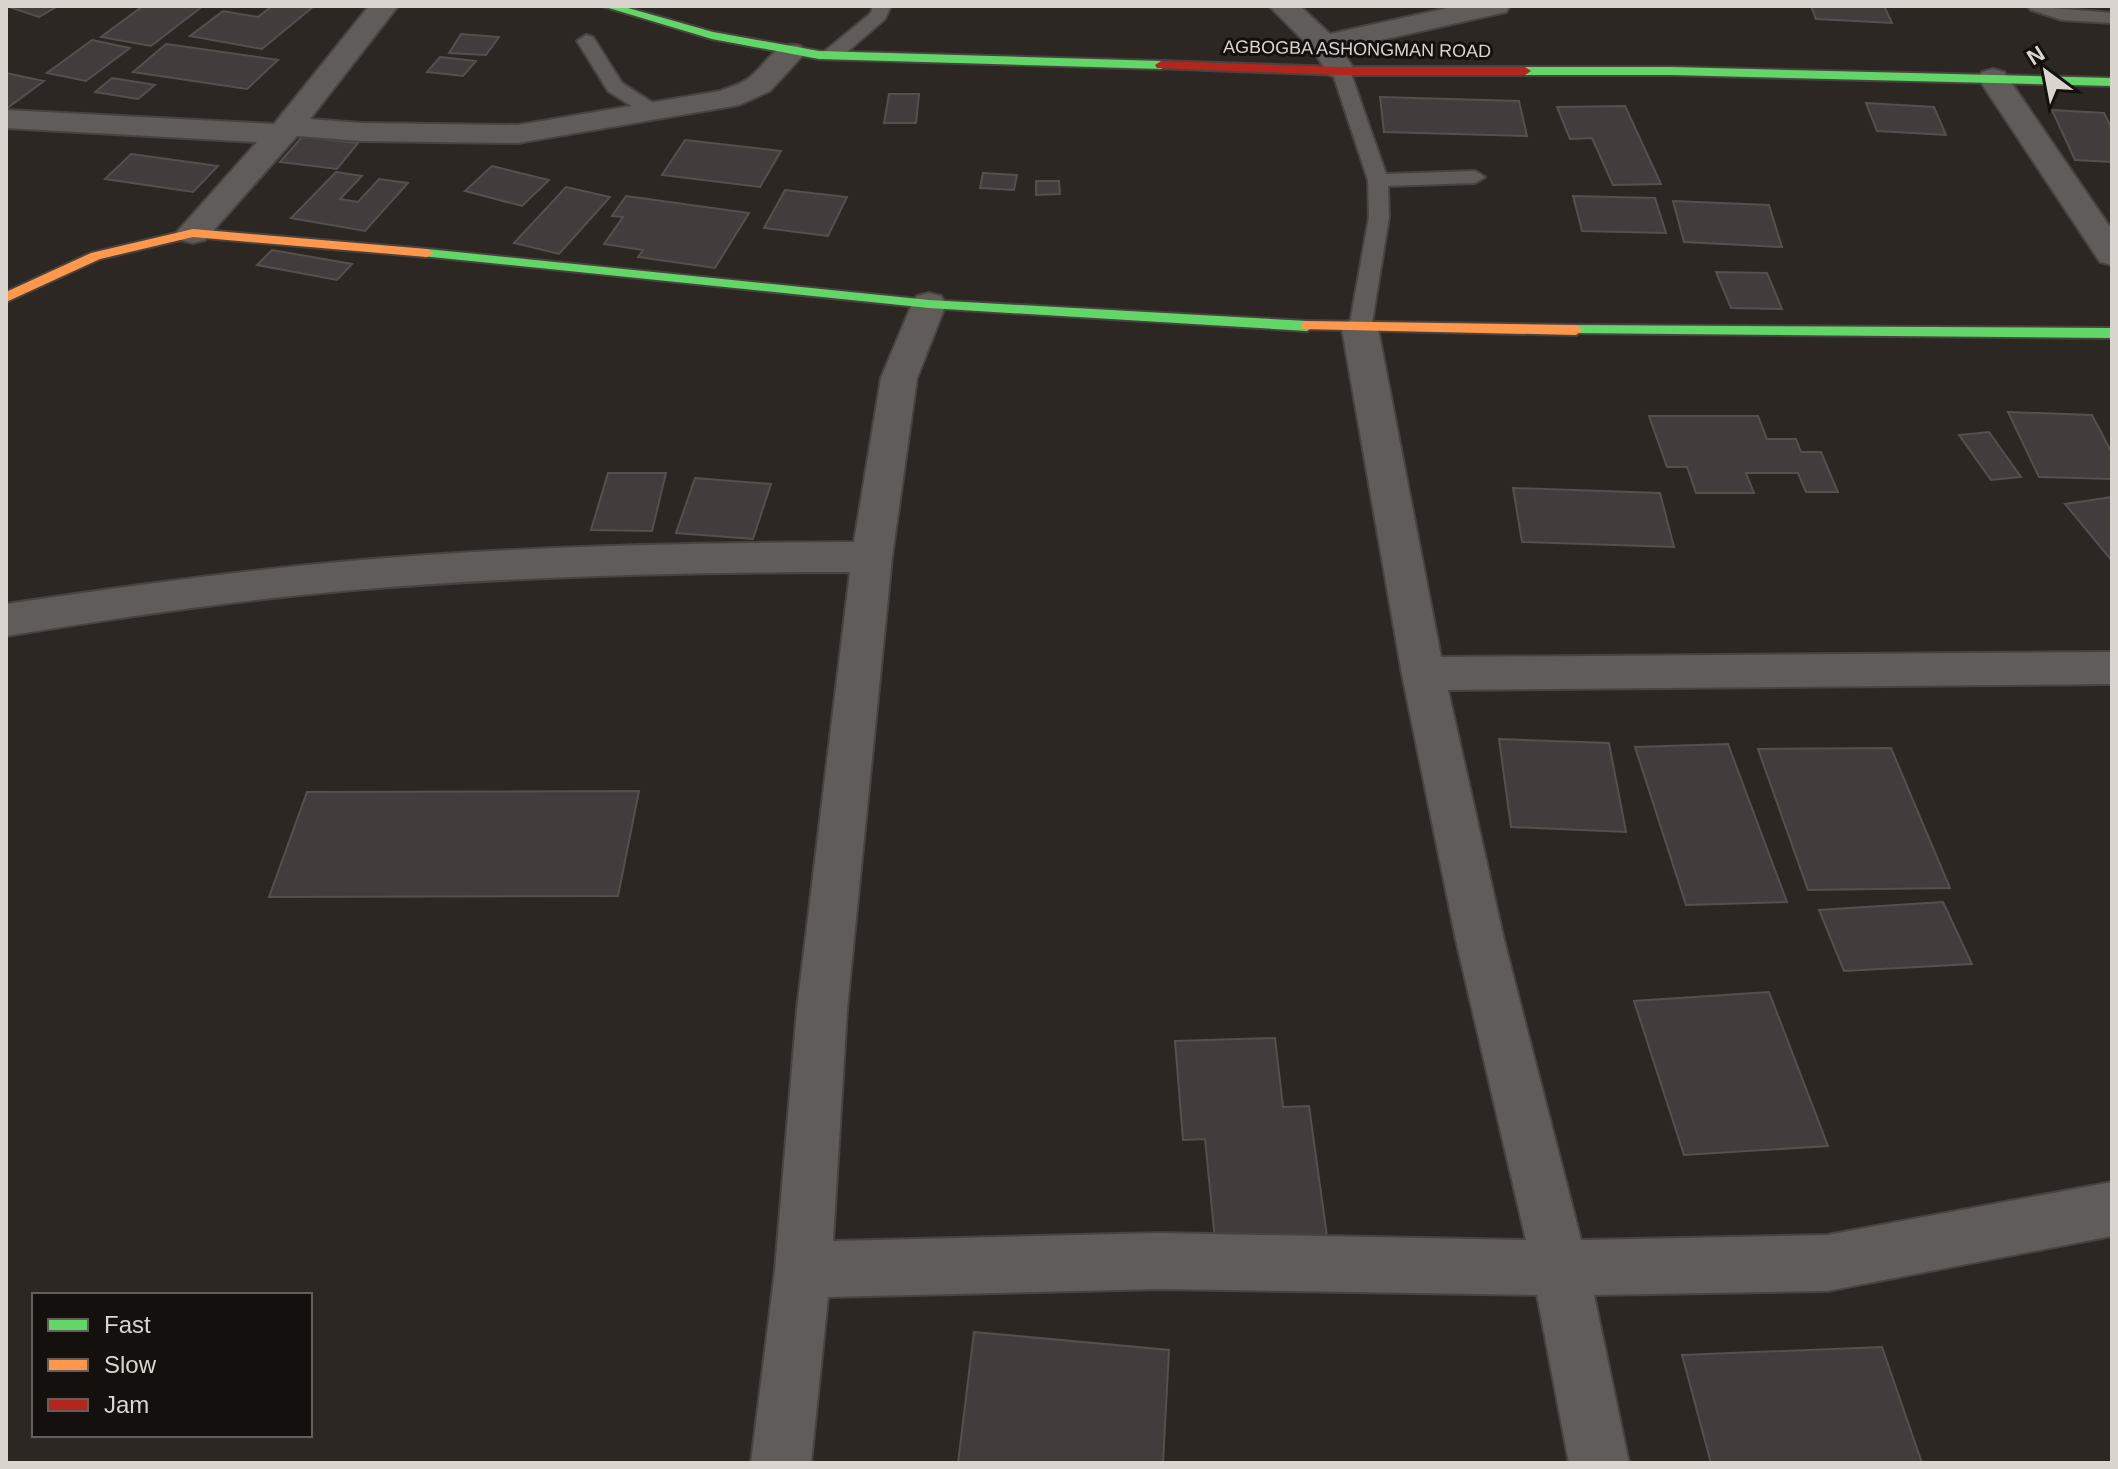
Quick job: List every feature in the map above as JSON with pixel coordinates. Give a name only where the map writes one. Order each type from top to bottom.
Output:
[{"type":"street","points":[[193,233],[285,130],[384,6]]},
{"type":"street","name":"AGBOGBA ASHONGMAN ROAD","points":[[608,6],[697,31],[791,52],[832,55],[1341,71],[1671,71],[2112,82]]},
{"type":"street","points":[[1283,6],[1324,44],[1341,71]]},
{"type":"street","points":[[1324,44],[1496,6]]},
{"type":"street","points":[[6,119],[128,128],[518,134],[654,112],[749,92],[791,52]]},
{"type":"street","points":[[1993,78],[2112,255]]},
{"type":"street","points":[[6,298],[33,281],[94,255],[136,242],[193,233],[586,267],[929,304],[1360,329],[2112,333]]},
{"type":"street","points":[[781,1463],[803,1270],[822,1009],[872,557],[899,378],[929,304]]},
{"type":"street","points":[[1360,329],[1423,674],[1480,940],[1560,1268],[1599,1463]]},
{"type":"street","points":[[6,620],[183,594],[427,570],[717,557],[872,557]]},
{"type":"street","points":[[1423,674],[2112,668]]},
{"type":"street","points":[[803,1270],[1160,1261],[1560,1268],[1827,1263],[2112,1209]]},
{"type":"lane","points":[[832,55],[879,15],[882,6]]},
{"type":"lane","points":[[2037,6],[2072,17],[2112,18]]},
{"type":"lane","points":[[586,41],[615,87],[654,112]]},
{"type":"lane","points":[[1341,71],[1378,180],[1379,217],[1360,329]]},
{"type":"lane","points":[[1378,180],[1475,177]]},
{"type":"building","points":[[6,6],[58,6],[39,17]]},
{"type":"building","points":[[143,6],[203,6],[151,46],[101,37]]},
{"type":"building","points":[[272,6],[314,6],[262,49],[190,36],[223,11],[258,17]]},
{"type":"building","points":[[1811,6],[1884,6],[1892,23],[1816,19]]},
{"type":"building","points":[[461,34],[499,37],[486,55],[449,53]]},
{"type":"building","points":[[92,40],[130,48],[86,81],[47,73]]},
{"type":"building","points":[[166,44],[278,60],[247,89],[133,72]]},
{"type":"building","points":[[440,57],[476,61],[463,76],[427,72]]},
{"type":"building","points":[[6,73],[44,81],[6,109]]},
{"type":"building","points":[[112,78],[155,85],[138,99],[95,92]]},
{"type":"building","points":[[889,94],[919,94],[916,123],[884,123]]},
{"type":"building","points":[[1380,97],[1519,101],[1527,136],[1384,132]]},
{"type":"building","points":[[1866,103],[1934,107],[1946,135],[1877,131]]},
{"type":"building","points":[[1625,106],[1661,184],[1613,185],[1592,138],[1570,139],[1557,107]]},
{"type":"building","points":[[2052,110],[2104,113],[2112,129],[2112,162],[2075,160]]},
{"type":"building","points":[[302,137],[358,143],[337,169],[280,162]]},
{"type":"building","points":[[685,140],[781,151],[760,187],[662,175]]},
{"type":"building","points":[[131,154],[218,166],[193,192],[105,179]]},
{"type":"building","points":[[492,166],[549,180],[522,206],[465,191]]},
{"type":"building","points":[[336,172],[362,176],[340,199],[358,202],[379,179],[408,183],[365,231],[291,218]]},
{"type":"building","points":[[983,173],[1017,175],[1014,190],[980,188]]},
{"type":"building","points":[[1036,181],[1059,181],[1060,194],[1036,195]]},
{"type":"building","points":[[566,187],[610,197],[559,254],[514,243]]},
{"type":"building","points":[[785,190],[847,197],[828,236],[764,228]]},
{"type":"building","points":[[626,196],[749,213],[715,268],[638,257],[643,250],[604,244],[623,217],[612,216]]},
{"type":"building","points":[[1573,196],[1655,198],[1666,233],[1582,231]]},
{"type":"building","points":[[1673,201],[1769,205],[1782,247],[1684,242]]},
{"type":"building","points":[[272,250],[352,264],[337,280],[257,265]]},
{"type":"building","points":[[1716,272],[1767,273],[1782,309],[1731,308]]},
{"type":"building","points":[[2008,412],[2092,415],[2112,453],[2112,479],[2039,477]]},
{"type":"building","points":[[1649,416],[1758,416],[1767,439],[1796,439],[1801,452],[1821,452],[1838,492],[1806,492],[1798,473],[1746,473],[1754,493],[1696,493],[1687,467],[1667,467]]},
{"type":"building","points":[[1989,432],[2021,477],[1991,480],[1959,435]]},
{"type":"building","points":[[608,473],[666,473],[652,531],[591,530]]},
{"type":"building","points":[[695,478],[771,484],[753,539],[676,533]]},
{"type":"building","points":[[1513,488],[1660,493],[1674,547],[1522,542]]},
{"type":"building","points":[[2112,497],[2112,561],[2065,504]]},
{"type":"building","points":[[1499,739],[1609,743],[1626,832],[1511,827]]},
{"type":"building","points":[[1728,744],[1787,902],[1686,905],[1635,747]]},
{"type":"building","points":[[1891,748],[1950,888],[1808,890],[1758,749]]},
{"type":"building","points":[[639,791],[618,896],[269,897],[307,792]]},
{"type":"building","points":[[1943,902],[1972,964],[1844,971],[1819,910]]},
{"type":"building","points":[[1769,992],[1828,1146],[1684,1155],[1634,1001]]},
{"type":"building","points":[[1275,1038],[1283,1107],[1309,1106],[1327,1236],[1215,1240],[1205,1139],[1183,1140],[1175,1041]]},
{"type":"building","points":[[974,1332],[1169,1350],[1163,1463],[958,1463]]},
{"type":"building","points":[[1882,1347],[1922,1463],[1711,1463],[1682,1355]]},
{"type":"traffic: fast","points":[[608,6],[712,35],[819,55],[1161,65]]},
{"type":"traffic: fast","points":[[1525,71],[1671,71],[2112,82]]},
{"type":"traffic: fast","points":[[427,253],[929,304],[1307,326]]},
{"type":"traffic: fast","points":[[1576,330],[2112,333]]},
{"type":"traffic: slow","points":[[6,298],[96,256],[193,233],[427,253]]},
{"type":"traffic: slow","points":[[1307,326],[1576,330]]},
{"type":"traffic: jam","points":[[1161,65],[1341,71],[1525,71]]}]
